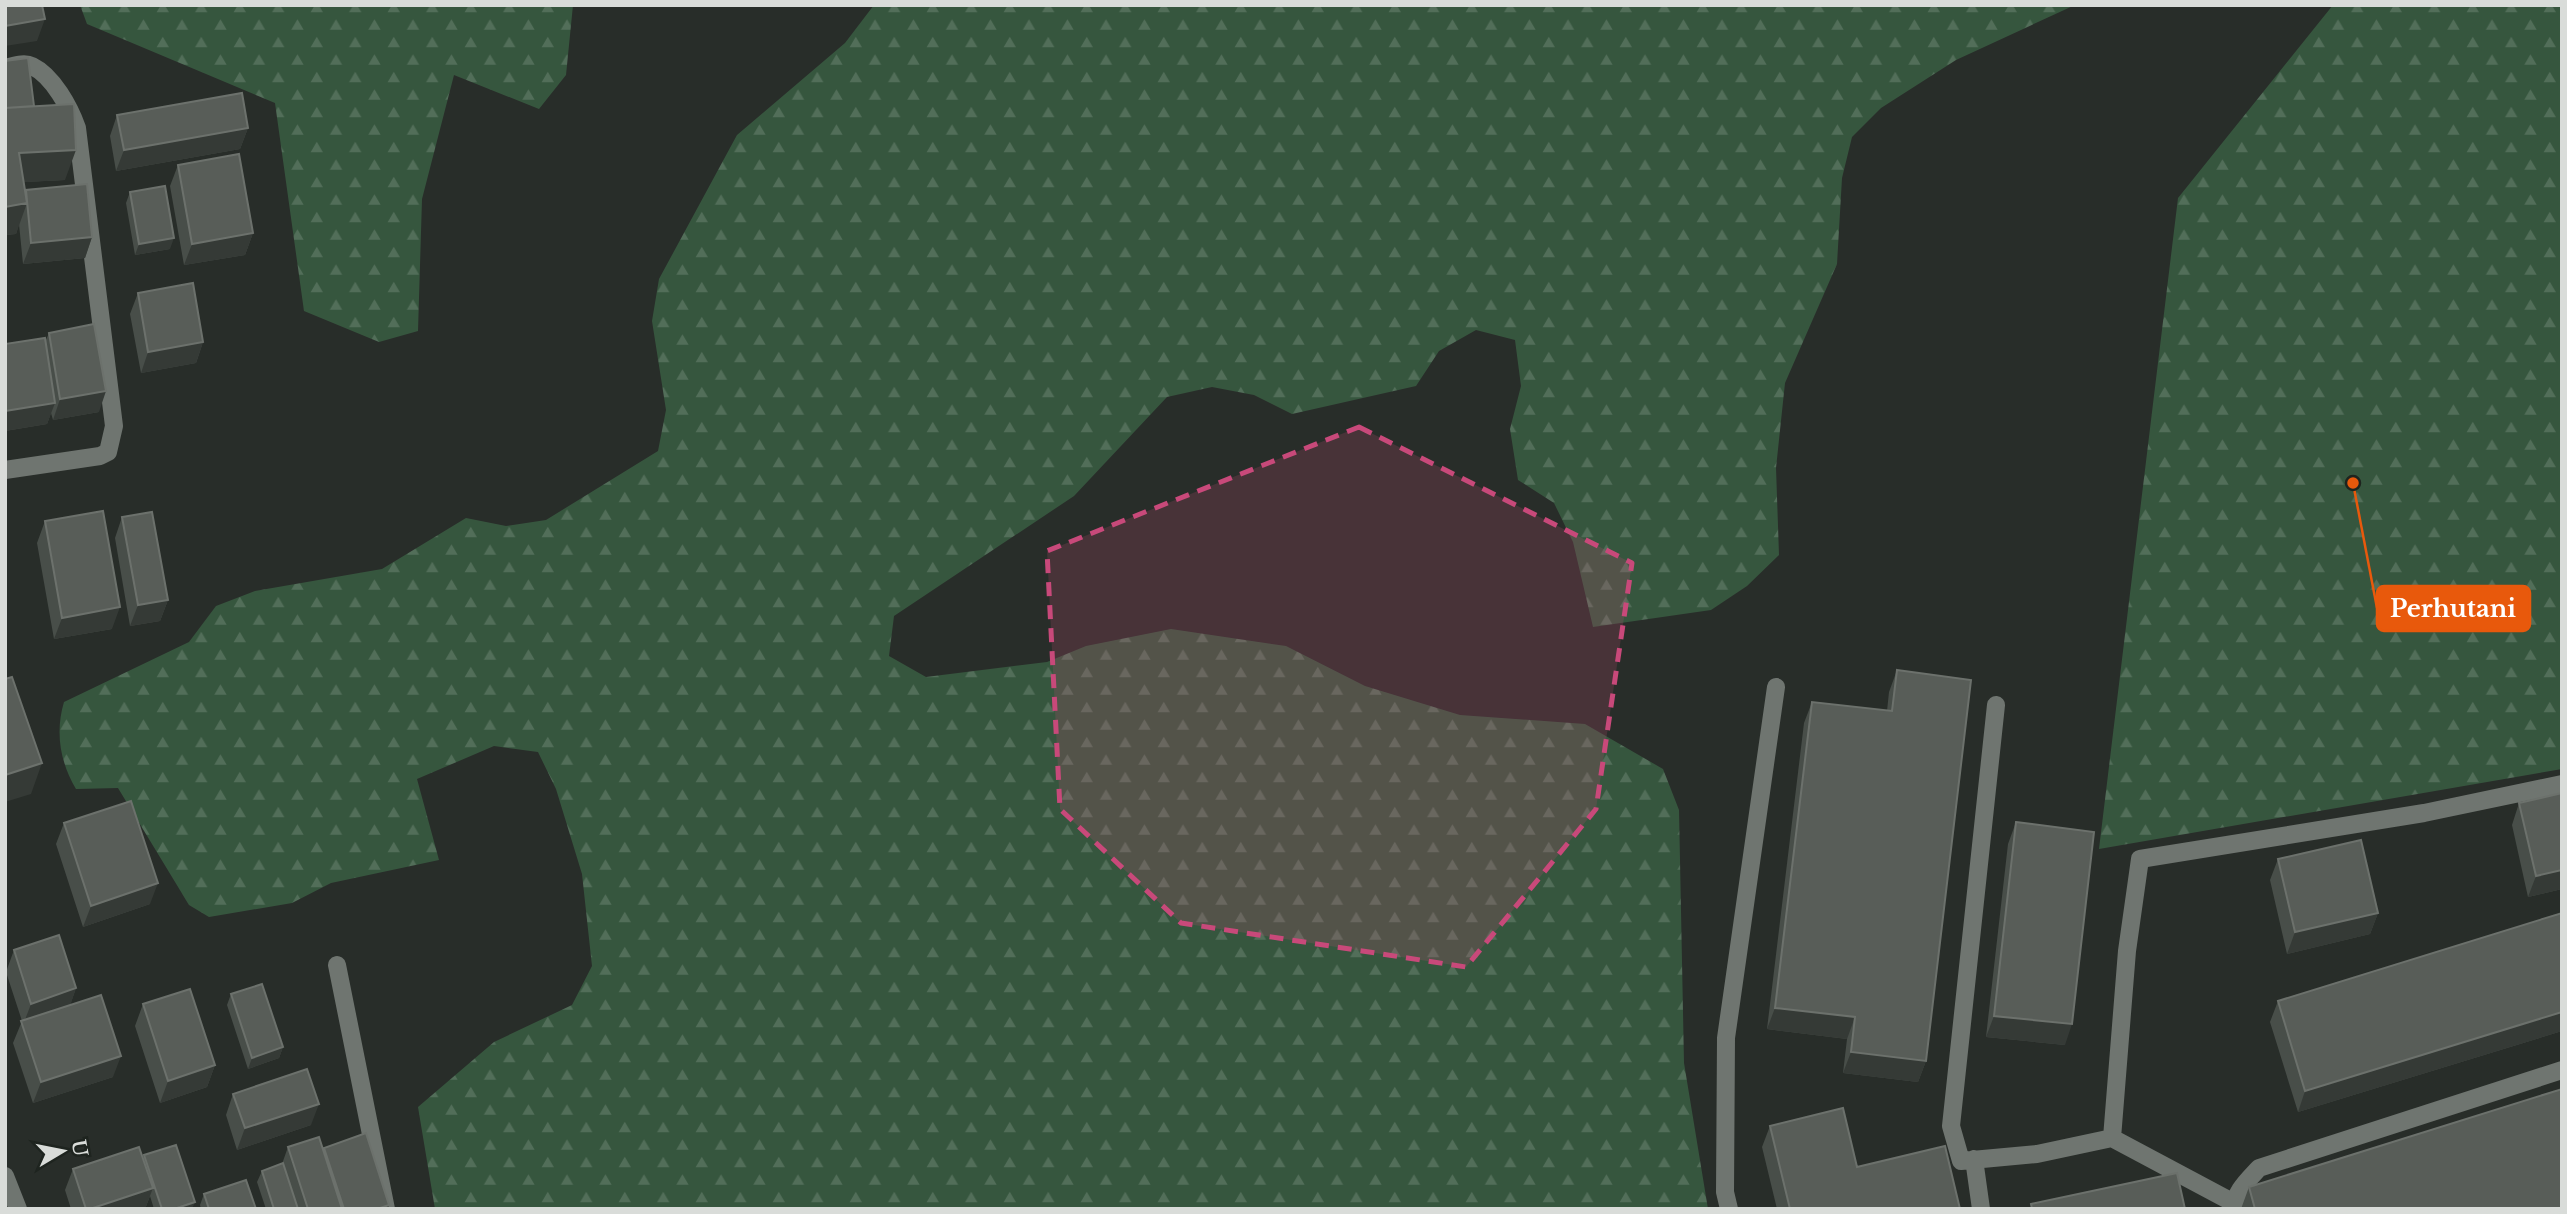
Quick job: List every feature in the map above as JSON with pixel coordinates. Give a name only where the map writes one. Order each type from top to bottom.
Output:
[{"type":"street","points":[[5,68],[23,64],[38,70],[53,85],[77,128],[114,426],[108,452],[100,456],[5,470]]},
{"type":"street","points":[[1729,1209],[1725,1192],[1726,1038],[1776,687]]},
{"type":"street","points":[[1996,705],[1951,1126],[1961,1161],[2037,1153],[2112,1138],[2235,1206],[2244,1185],[2259,1168],[2562,1070]]},
{"type":"street","points":[[2112,1138],[2127,951],[2140,859],[2424,813],[2562,784]]},
{"type":"street","points":[[337,965],[387,1209]]},
{"type":"street","points":[[1974,1159],[1981,1209]]},
{"type":"street","points":[[5,1176],[18,1209]]},
{"type":"highlighted area","points":[[1359,427],[1632,563],[1596,809],[1466,967],[1181,923],[1060,809],[1047,551]]},
{"type":"green space","points":[[80,5],[573,5],[566,75],[539,109],[454,75],[422,199],[418,331],[379,342],[304,311],[275,103],[87,24]]},
{"type":"green space","points":[[874,5],[2075,5],[1956,60],[1881,108],[1852,137],[1842,178],[1837,264],[1785,383],[1776,468],[1779,555],[1747,586],[1711,610],[1593,627],[1573,542],[1554,503],[1518,480],[1510,429],[1521,386],[1515,340],[1476,330],[1439,351],[1416,386],[1292,414],[1254,395],[1212,387],[1167,397],[1074,496],[894,616],[889,656],[926,677],[1047,662],[1086,646],[1171,629],[1286,646],[1365,686],[1460,715],[1585,724],[1663,769],[1679,810],[1684,1063],[1708,1209],[435,1209],[418,1107],[494,1042],[572,1005],[592,966],[582,874],[556,789],[538,752],[494,746],[417,779],[439,860],[331,883],[292,903],[209,917],[189,905],[118,788],[76,789],[66,768],[61,747],[60,724],[64,702],[189,642],[216,606],[255,591],[382,569],[466,518],[506,526],[546,520],[658,451],[666,410],[652,321],[659,279],[737,135],[845,43]]},
{"type":"green space","points":[[2333,5],[2562,5],[2562,769],[2099,849],[2178,198]]},
{"type":"building","points":[[5,5],[42,5],[45,19],[5,26]]},
{"type":"building","points":[[28,58],[34,106],[5,108],[5,61]]},
{"type":"building","points":[[242,93],[248,128],[124,150],[117,115]]},
{"type":"building","points":[[74,104],[76,150],[19,153],[27,203],[5,207],[5,108]]},
{"type":"building","points":[[239,154],[253,233],[192,244],[178,165]]},
{"type":"building","points":[[87,184],[92,237],[31,243],[26,190]]},
{"type":"building","points":[[165,186],[174,238],[139,244],[130,192]]},
{"type":"building","points":[[193,283],[203,342],[148,352],[138,293]]},
{"type":"building","points":[[94,324],[106,391],[60,399],[49,333]]},
{"type":"building","points":[[45,338],[55,403],[5,411],[5,344]]},
{"type":"building","points":[[103,511],[120,607],[62,618],[45,521]]},
{"type":"building","points":[[152,512],[168,600],[138,605],[122,517]]},
{"type":"building","points":[[1897,670],[1971,680],[1926,1061],[1851,1052],[1855,1017],[1775,1008],[1812,702],[1892,711]]},
{"type":"building","points":[[12,677],[42,763],[5,775],[5,679]]},
{"type":"building","points":[[2562,793],[2562,870],[2536,876],[2519,803]]},
{"type":"building","points":[[131,801],[158,883],[91,906],[64,823]]},
{"type":"building","points":[[2016,822],[2094,832],[2072,1024],[1994,1016]]},
{"type":"building","points":[[2361,840],[2378,913],[2295,932],[2278,859]]},
{"type":"building","points":[[2562,913],[2562,1012],[2305,1091],[2278,1001]]},
{"type":"building","points":[[59,935],[76,988],[31,1004],[14,950]]},
{"type":"building","points":[[262,984],[283,1047],[252,1058],[231,994]]},
{"type":"building","points":[[190,989],[215,1065],[168,1081],[143,1004]]},
{"type":"building","points":[[101,995],[121,1056],[41,1082],[21,1021]]},
{"type":"building","points":[[307,1069],[319,1104],[245,1128],[233,1094]]},
{"type":"building","points":[[2562,1089],[2562,1209],[2255,1209],[2249,1187]]},
{"type":"building","points":[[1843,1108],[1857,1167],[1945,1146],[1960,1209],[1790,1209],[1770,1126]]},
{"type":"building","points":[[366,1133],[389,1205],[377,1209],[344,1209],[324,1148]]},
{"type":"building","points":[[319,1137],[342,1209],[308,1209],[288,1147]]},
{"type":"building","points":[[176,1145],[195,1202],[174,1209],[162,1209],[144,1155]]},
{"type":"building","points":[[139,1147],[153,1188],[86,1209],[73,1169]]},
{"type":"building","points":[[283,1163],[298,1209],[274,1209],[262,1171]]},
{"type":"building","points":[[2177,1173],[2185,1209],[2032,1209],[2031,1204]]},
{"type":"building","points":[[246,1180],[256,1209],[209,1209],[204,1194]]},
{"type":"place","name":"Perhutani","points":[[2353,483]]}]
